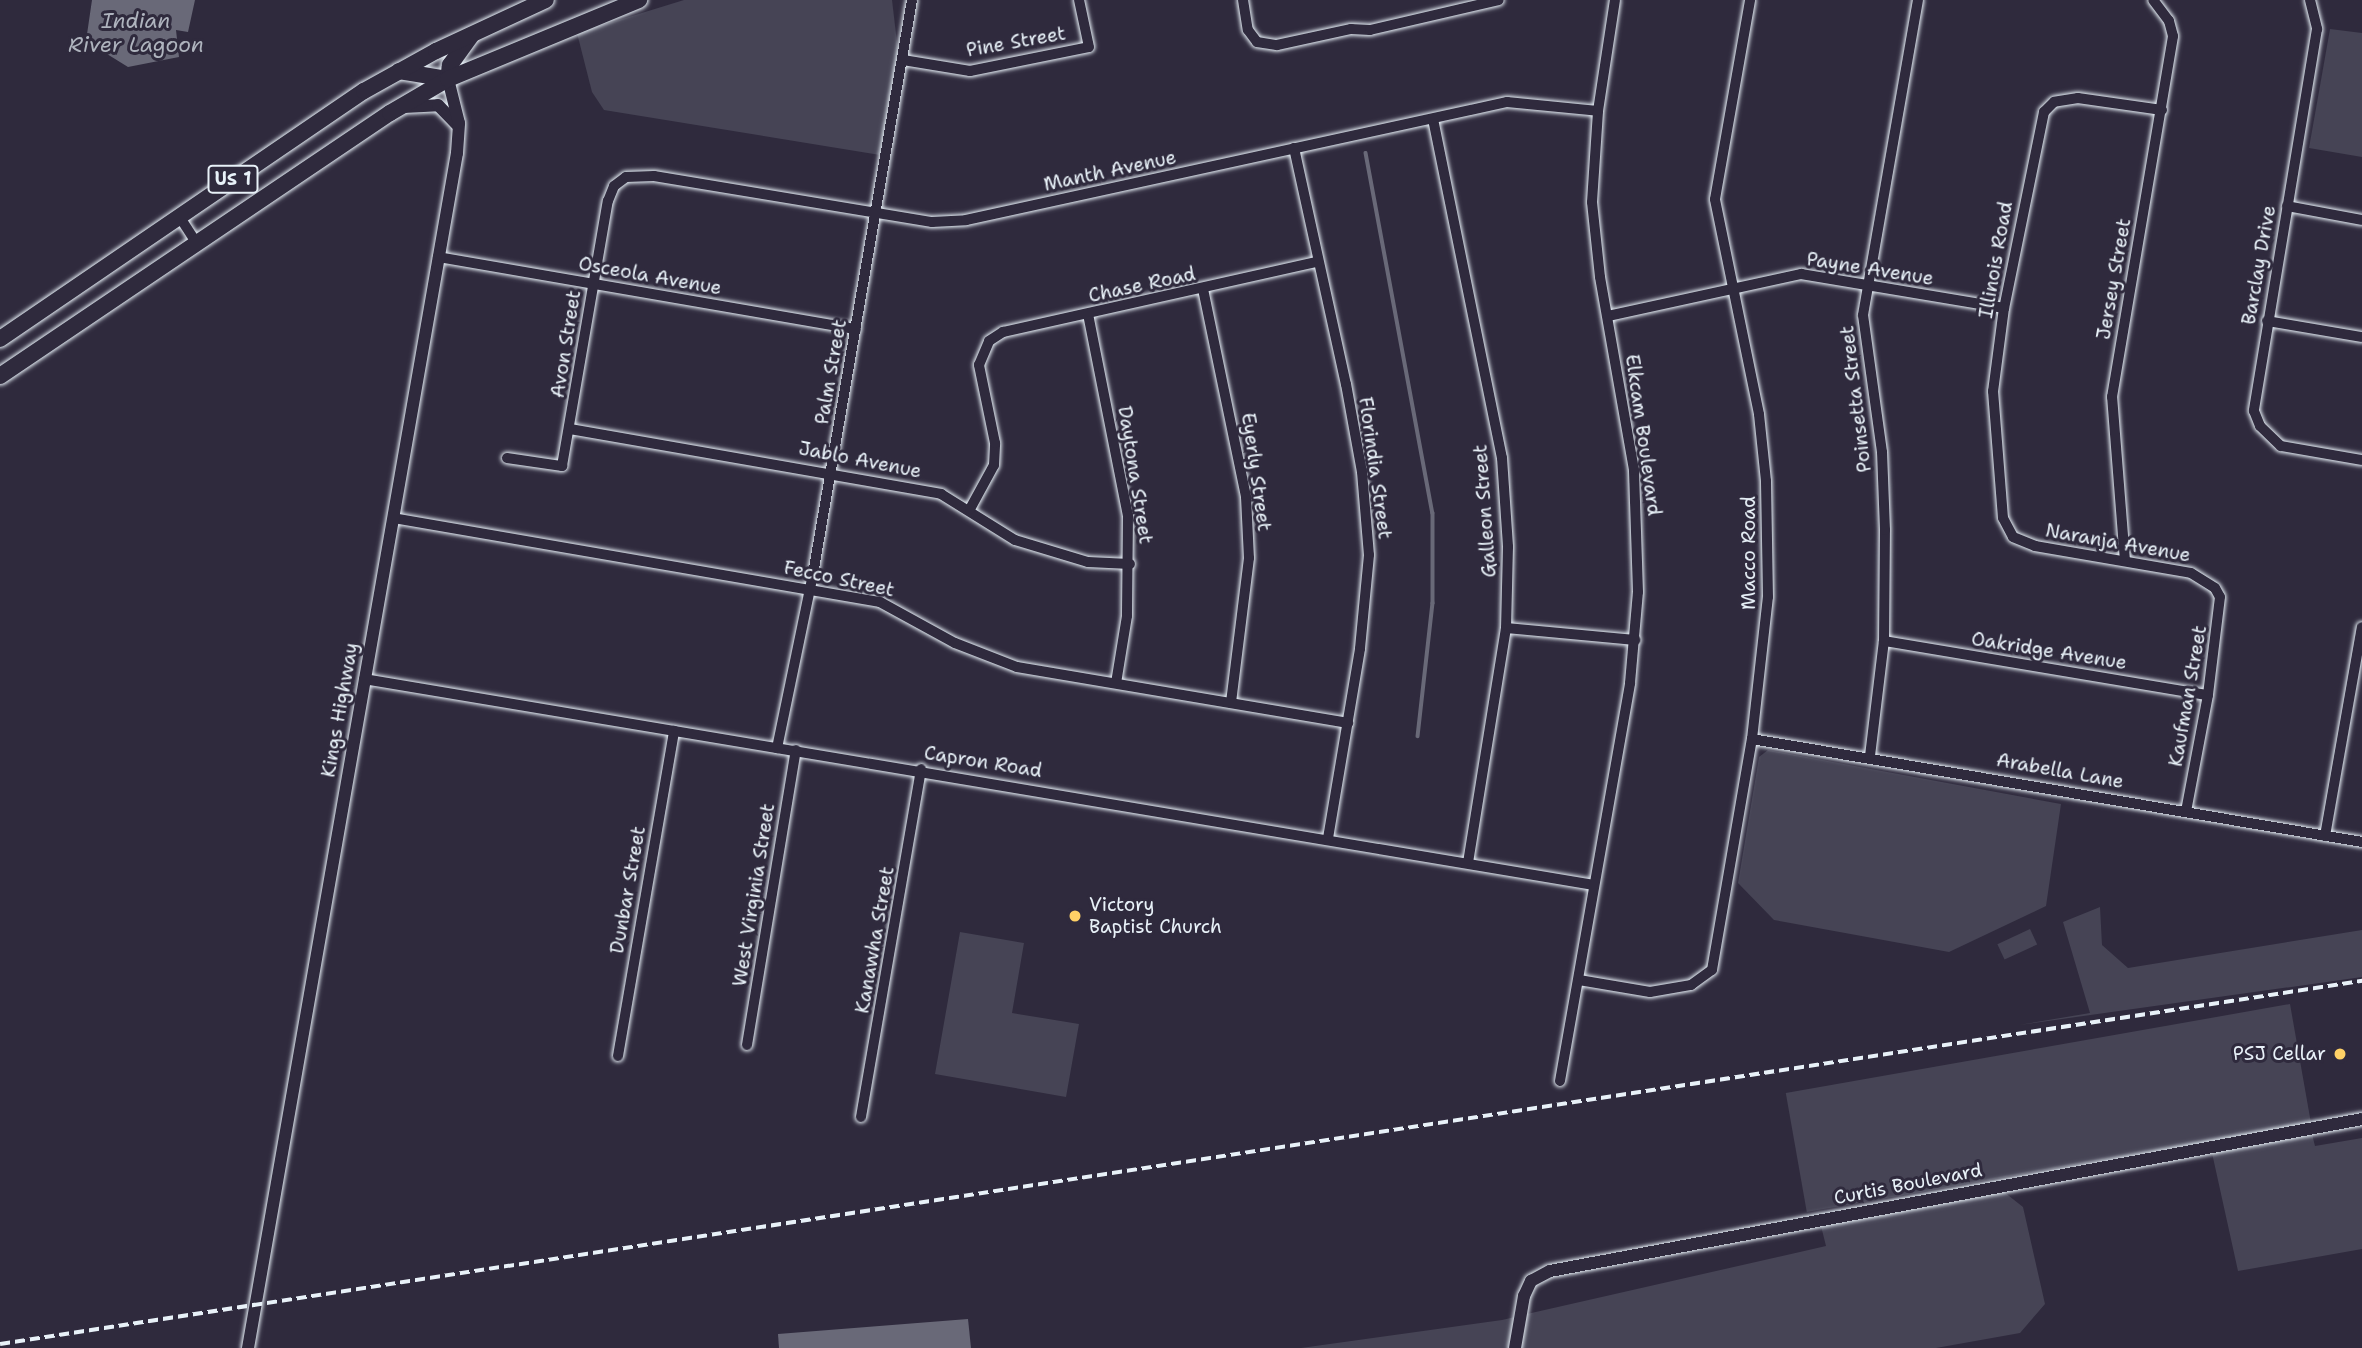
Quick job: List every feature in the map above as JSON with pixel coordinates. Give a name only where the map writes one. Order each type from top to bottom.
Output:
[{"type":"main road","name":"US 1","points":[[0,339],[397,71],[475,31],[546,0]]},
{"type":"main road","name":"US 1","points":[[0,376],[400,107],[448,79],[639,0]]},
{"type":"main road","points":[[397,71],[448,79],[450,65],[475,31]]},
{"type":"street","name":"Palm Street","points":[[777,748],[831,471],[912,0]]},
{"type":"street","name":"Pine Street","points":[[903,60],[970,71],[1089,47],[1079,0]]},
{"type":"street","points":[[1242,0],[1248,30],[1257,42],[1277,45],[1499,0]]},
{"type":"street","name":"Elkcam Boulevard","points":[[1560,1081],[1635,640],[1639,533],[1634,470],[1592,202],[1598,111],[1615,0]]},
{"type":"street","name":"Macco Road","points":[[1579,980],[1650,992],[1691,985],[1713,970],[1752,739],[1765,632],[1769,548],[1759,414],[1715,199],[1750,0]]},
{"type":"street","name":"Poinsetta Street","points":[[1870,756],[1884,641],[1882,452],[1863,315],[1918,0]]},
{"type":"street","name":"Barclay Drive","points":[[2310,0],[2318,29],[2253,396],[2260,426],[2281,446],[2362,460]]},
{"type":"street","name":"Jersey Street","points":[[2125,561],[2112,397],[2162,110],[2172,36],[2157,3]]},
{"type":"street","name":"Kings Highway","points":[[248,1348],[459,128],[448,79]]},
{"type":"street","name":"Illinois Road","points":[[2013,537],[2003,519],[1993,391],[2004,308],[2044,112],[2054,102],[2078,98],[2162,110]]},
{"type":"street","name":"Manth Avenue","points":[[626,177],[654,176],[932,222],[966,220],[1507,102],[1598,111]]},
{"type":"street","points":[[400,107],[438,105],[459,128]]},
{"type":"street","name":"Galleon Street","points":[[1433,119],[1502,458],[1506,628],[1468,862]]},
{"type":"street","name":"Florindia Street","points":[[1294,148],[1362,472],[1368,555],[1348,723],[1328,838]]},
{"type":"street","name":"Avon Street","points":[[507,458],[562,466],[608,201],[614,186],[626,177]]},
{"type":"street","points":[[2287,206],[2362,220]]},
{"type":"street","points":[[179,216],[196,242]]},
{"type":"street","name":"Osceola Avenue","points":[[438,257],[856,329]]},
{"type":"street","name":"Chase Road","points":[[970,509],[984,490],[995,454],[979,365],[981,351],[1003,332],[1317,262]]},
{"type":"street","name":"Payne Avenue","points":[[1608,316],[1801,274],[2004,308]]},
{"type":"street","name":"Eyerly Street","points":[[1203,289],[1246,497],[1249,558],[1244,621],[1231,703]]},
{"type":"street","name":"Daytona Street","points":[[1088,314],[1126,503],[1130,564],[1116,683]]},
{"type":"street","points":[[2267,321],[2362,337]]},
{"type":"street","name":"Jablo Avenue","points":[[569,429],[831,471],[941,494],[970,509],[1015,540],[1088,562],[1130,564]]},
{"type":"street","name":"Fecco Street","points":[[393,518],[880,602],[955,643],[1017,667],[1348,723]]},
{"type":"street","name":"Naranja Avenue","points":[[2013,537],[2035,546],[2191,573],[2215,588]]},
{"type":"street","name":"Kaufman Street","points":[[2186,811],[2208,695],[2221,606],[2215,588]]},
{"type":"street","points":[[2325,836],[2362,627]]},
{"type":"street","points":[[1506,628],[1635,640]]},
{"type":"street","name":"Oakridge Avenue","points":[[1884,641],[2208,695]]},
{"type":"street","name":"Capron Road","points":[[365,679],[777,748],[921,769],[1594,885]]},
{"type":"street","name":"Dunbar Street","points":[[618,1056],[674,731]]},
{"type":"street","name":"Arabella Lane","points":[[1752,739],[1870,756],[2362,842]]},
{"type":"street","name":"West Virginia Street","points":[[747,1045],[796,750]]},
{"type":"street","name":"Kanawha Street","points":[[860,1117],[921,769]]},
{"type":"street","name":"Curtis Boulevard","points":[[1515,1348],[1531,1281],[1550,1271],[2362,1119]]},
{"type":"shaded area","points":[[684,0],[892,0],[898,51],[880,155],[604,110],[592,92],[577,33]]},
{"type":"shaded area","points":[[2330,29],[2362,33],[2362,157],[2309,148]]},
{"type":"shaded area","points":[[1768,750],[2061,804],[2046,906],[1949,952],[1774,920],[1738,883],[1759,757]]},
{"type":"shaded area","points":[[2100,907],[2102,945],[2128,968],[2362,930],[2362,977],[2019,1025],[2090,1013],[2063,922]]},
{"type":"shaded area","points":[[2030,929],[2037,944],[2005,960],[1997,944]]},
{"type":"shaded area","points":[[960,932],[1024,943],[1012,1013],[1079,1024],[1066,1097],[935,1074]]},
{"type":"shaded area","points":[[2290,1004],[2311,1123],[1807,1212],[1786,1093]]},
{"type":"shaded area","points":[[2312,1134],[2315,1146],[2362,1138],[2362,1249],[2238,1271],[2212,1153]]},
{"type":"shaded area","points":[[2004,1192],[2023,1207],[2045,1304],[2020,1333],[1936,1348],[1521,1348],[1527,1314],[1826,1246],[1821,1226]]},
{"type":"shaded area","points":[[1515,1317],[1509,1348],[1301,1348],[1502,1320]]},
{"type":"water","name":"Indian River Lagoon","points":[[92,0],[195,0],[188,32],[176,30],[179,57],[128,67],[86,41]]},
{"type":"water","points":[[968,1319],[971,1348],[779,1348],[778,1334]]},
{"type":"waterway","points":[[1366,153],[1433,513],[1433,603],[1418,736]]},
{"type":"railway","points":[[0,1344],[2362,981]]},
{"type":"place","name":"Victory Baptist Church","points":[[1075,916]]},
{"type":"place","name":"PSJ Cellar","points":[[2340,1054]]}]
